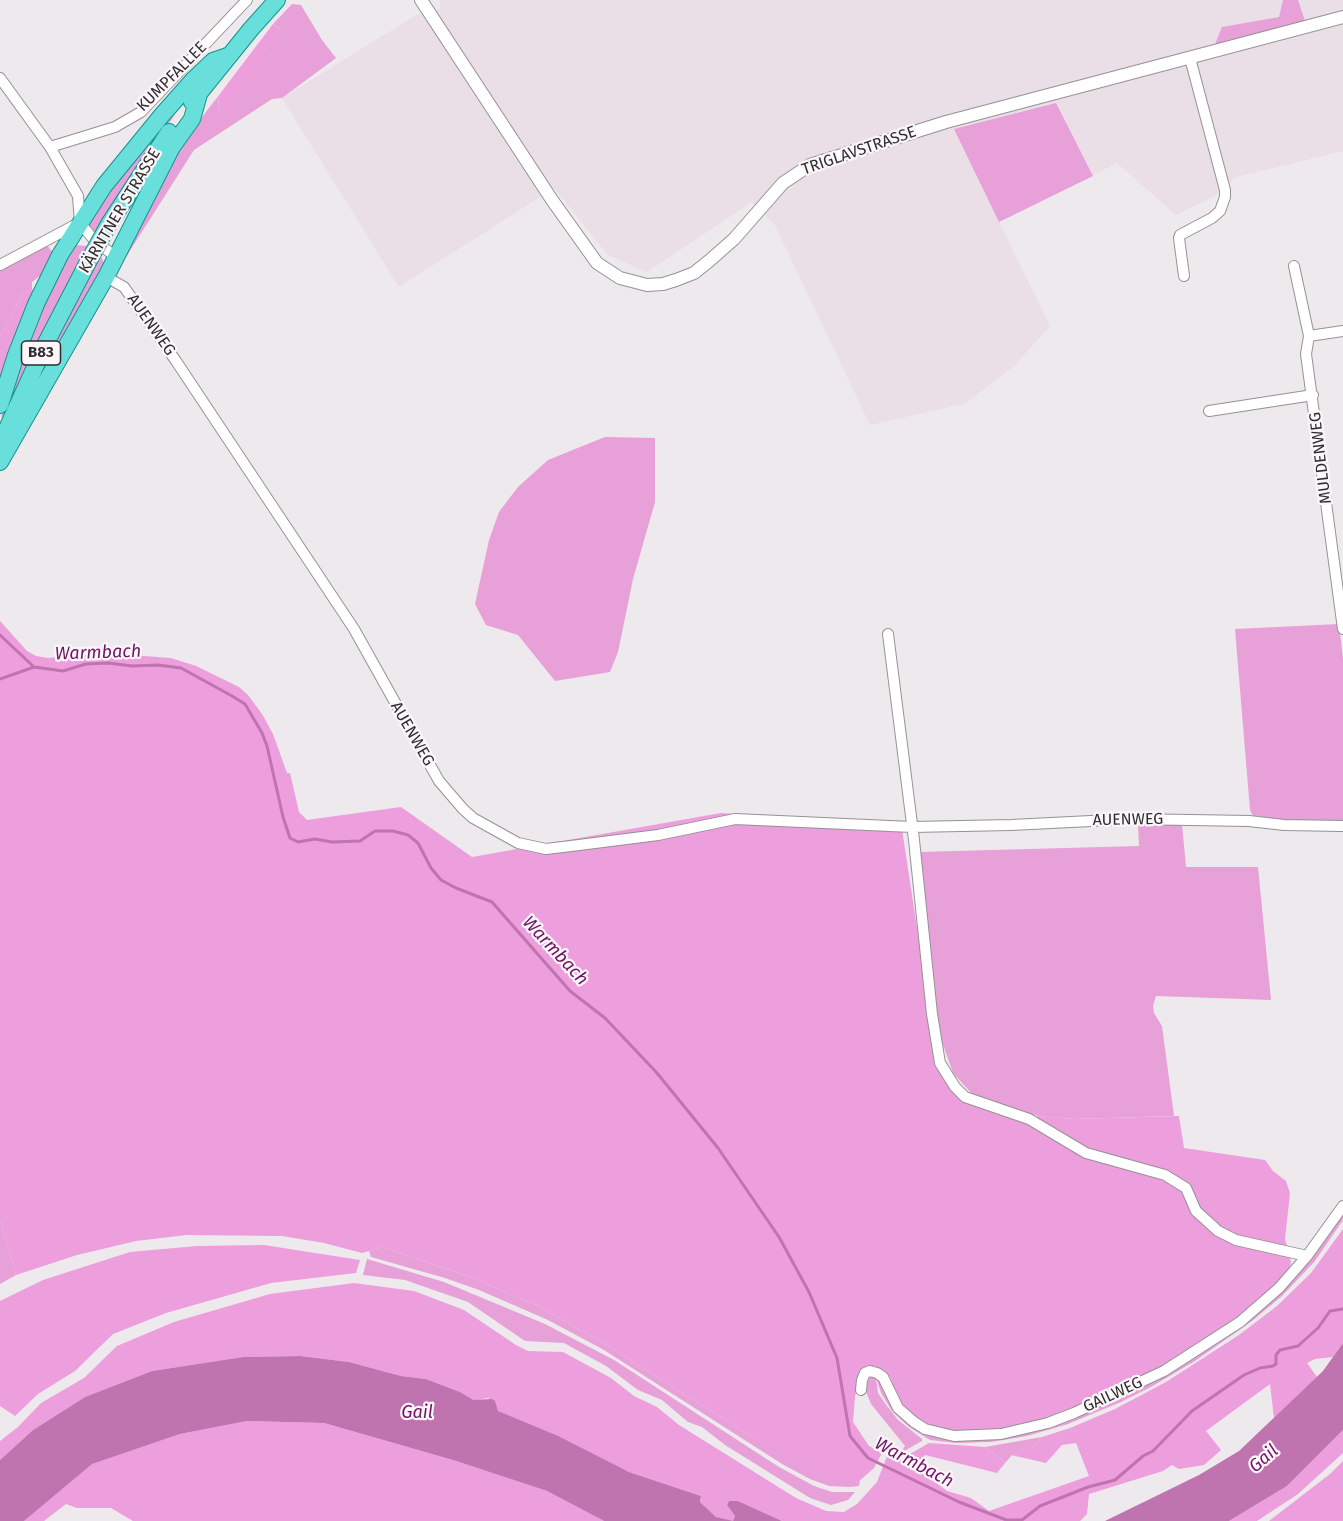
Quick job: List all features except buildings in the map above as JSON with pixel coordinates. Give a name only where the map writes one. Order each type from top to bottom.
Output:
[{"type":"main road","name":"KÄRNTNER STRASSE","points":[[0,445],[46,343],[109,225],[166,136],[277,0]]},
{"type":"main road","points":[[0,405],[36,304],[60,255],[104,186],[162,115],[213,61],[230,55]]},
{"type":"main road","points":[[0,462],[106,277],[172,147],[192,119],[199,94]]},
{"type":"street","name":"KUMPFALLEE","points":[[50,147],[115,127],[141,112],[248,0]]},
{"type":"street","name":"TRIGLAVSTRASSE","points":[[421,0],[552,200],[597,263],[620,278],[647,285],[676,280],[702,267],[734,239],[783,183],[810,165],[946,122],[1343,18]]},
{"type":"street","points":[[1184,276],[1180,235],[1212,218],[1220,211],[1225,197],[1190,58]]},
{"type":"street","points":[[0,78],[50,147],[78,196],[80,223],[95,241],[116,257]]},
{"type":"street","points":[[0,265],[80,223]]},
{"type":"street","name":"MULDENWEG","points":[[1294,266],[1309,336],[1306,354],[1343,629]]},
{"type":"street","name":"AUENWEG","points":[[106,277],[124,287],[176,361],[354,629],[439,781],[473,818],[518,843],[546,849],[658,835],[735,819],[912,827],[1131,819],[1249,821],[1284,825],[1343,826]]},
{"type":"street","points":[[1309,336],[1343,331]]},
{"type":"street","name":"MULDENWEG","points":[[1209,411],[1313,395]]},
{"type":"street","points":[[888,634],[932,1014],[940,1063],[955,1087],[965,1097],[1029,1119],[1086,1153],[1165,1175],[1186,1188],[1196,1211],[1218,1231],[1236,1240],[1307,1256]]},
{"type":"street","name":"GAILWEG","points":[[861,1390],[865,1373],[870,1371],[877,1373],[883,1377],[898,1408],[914,1422],[926,1429],[954,1436],[1001,1434],[1048,1423],[1138,1384],[1190,1356],[1240,1322],[1279,1288],[1307,1256],[1343,1206]]},
{"type":"shaded area","points":[[440,0],[1283,0],[1279,17],[1223,27],[1215,44],[1304,20],[1298,0],[1343,0],[1343,151],[1236,177],[1213,197],[1176,215],[1117,163],[999,222],[1050,326],[1015,365],[966,403],[870,425],[775,225],[752,202],[647,272],[608,255],[554,188],[399,287],[282,98],[418,14],[440,9]]},
{"type":"shaded area","points":[[1283,0],[1298,0],[1305,21],[1215,44],[1222,27],[1279,17]]},
{"type":"shaded area","points":[[292,4],[301,5],[336,58],[282,98],[272,99],[194,150],[117,271],[169,160],[219,95],[218,112],[281,29],[273,24]]},
{"type":"shaded area","points":[[273,24],[282,30],[224,114],[218,112],[219,95]]},
{"type":"shaded area","points":[[1056,103],[1093,176],[999,222],[954,129]]},
{"type":"shaded area","points":[[175,111],[174,116],[95,233],[87,219]]},
{"type":"shaded area","points":[[46,244],[54,254],[45,272],[32,282],[32,289],[23,292],[0,337],[0,270]]},
{"type":"shaded area","points":[[76,245],[87,246],[2,419],[1,411],[61,263]]},
{"type":"shaded area","points":[[101,256],[105,265],[27,399],[51,347]]},
{"type":"shaded area","points":[[32,289],[37,294],[0,386],[0,337],[23,292]]},
{"type":"shaded area","points":[[605,437],[655,438],[655,502],[633,579],[618,652],[610,672],[555,681],[518,635],[486,625],[475,604],[489,540],[499,512],[518,487],[548,460]]},
{"type":"shaded area","points":[[0,621],[27,651],[36,656],[48,658],[102,653],[171,658],[196,666],[239,687],[262,714],[273,734],[287,773],[290,773],[299,812],[307,820],[401,807],[472,857],[721,813],[901,823],[938,1066],[954,1091],[1029,1122],[1038,1116],[1073,1119],[1179,1116],[1184,1148],[1265,1160],[1273,1171],[1286,1181],[1290,1193],[1285,1239],[1291,1262],[1289,1271],[1242,1315],[1145,1377],[1050,1419],[998,1431],[954,1433],[927,1426],[909,1414],[898,1400],[886,1372],[875,1366],[866,1367],[862,1372],[855,1396],[853,1422],[869,1446],[882,1453],[874,1468],[857,1483],[822,1476],[754,1438],[603,1343],[538,1306],[470,1277],[383,1247],[362,1253],[324,1243],[282,1236],[187,1235],[136,1241],[77,1255],[16,1275],[0,1221]]},
{"type":"shaded area","points":[[1339,624],[1343,659],[1343,824],[1257,819],[1250,810],[1235,629]]},
{"type":"shaded area","points":[[1138,824],[1182,824],[1186,867],[1258,867],[1271,1000],[1156,996],[1153,1006],[1154,1013],[1162,1026],[1174,1116],[1073,1119],[1038,1116],[974,1096],[953,1073],[939,1033],[919,852],[1139,846]]},
{"type":"shaded area","points":[[1343,1211],[1343,1220],[1315,1261],[1282,1296],[1252,1321],[1195,1361],[1151,1387],[1068,1424],[1027,1436],[991,1442],[956,1443],[930,1440],[909,1427],[892,1411],[881,1393],[876,1378],[878,1393],[887,1406],[898,1420],[922,1439],[902,1451],[905,1446],[871,1404],[865,1389],[867,1376],[874,1375],[880,1381],[893,1405],[1245,1319]]},
{"type":"shaded area","points":[[0,1221],[16,1275],[0,1284]]},
{"type":"shaded area","points":[[1343,1229],[1343,1343],[1333,1357],[1315,1359],[1307,1363],[1317,1377],[1274,1418],[1270,1384],[1206,1431],[1221,1450],[1204,1465],[1179,1469],[1172,1465],[1163,1471],[1089,1494],[1087,1514],[1080,1521],[782,1521],[738,1501],[729,1501],[727,1505],[735,1516],[733,1521],[727,1521],[716,1517],[700,1502],[701,1496],[629,1472],[498,1411],[495,1402],[488,1398],[473,1401],[460,1392],[426,1379],[401,1376],[349,1362],[300,1356],[243,1357],[152,1371],[85,1397],[33,1430],[0,1460],[0,1441],[18,1427],[41,1403],[84,1378],[117,1346],[174,1322],[270,1294],[354,1283],[414,1291],[464,1310],[528,1351],[563,1352],[611,1378],[634,1396],[657,1407],[679,1425],[796,1498],[826,1511],[844,1512],[857,1504],[877,1482],[887,1456],[905,1462],[908,1455],[929,1443],[985,1447],[1006,1462],[997,1473],[925,1455],[917,1469],[947,1491],[971,1498],[989,1511],[1089,1476],[1076,1443],[1062,1445],[1046,1463],[1011,1455],[1026,1447],[1033,1447],[1042,1437],[1115,1409],[1166,1382],[1239,1335],[1277,1306],[1311,1273]]},
{"type":"shaded area","points":[[264,1245],[360,1260],[356,1273],[271,1283],[166,1313],[113,1334],[75,1371],[38,1394],[15,1416],[0,1406],[0,1301],[43,1280],[130,1252],[197,1246]]},
{"type":"shaded area","points":[[383,1247],[470,1277],[538,1306],[603,1343],[754,1438],[857,1483],[860,1480],[859,1486],[829,1486],[810,1479],[782,1464],[604,1350],[548,1320],[479,1290],[371,1257],[369,1251]]},
{"type":"shaded area","points":[[367,1259],[444,1282],[545,1324],[614,1360],[779,1467],[814,1486],[832,1492],[855,1492],[848,1500],[831,1505],[810,1498],[725,1445],[702,1427],[688,1422],[662,1400],[638,1390],[606,1366],[564,1343],[525,1341],[468,1302],[405,1280],[363,1275]]},
{"type":"shaded area","points":[[247,1421],[324,1423],[453,1460],[547,1491],[604,1521],[133,1521],[111,1508],[77,1508],[66,1504],[44,1521],[24,1521],[91,1464],[180,1434]]},
{"type":"shaded area","points":[[1343,1430],[1343,1453],[1298,1494],[1257,1521],[1229,1521],[1287,1486]]},
{"type":"shaded area","points":[[1042,1437],[1033,1447],[1026,1447],[1012,1455],[1006,1462],[985,1447]]},
{"type":"shaded area","points":[[1343,1461],[1343,1521],[1269,1521],[1330,1474]]},
{"type":"water","name":"Gail","points":[[1343,1343],[1343,1430],[1287,1486],[1229,1521],[1105,1521],[1199,1475],[1239,1451],[1323,1371]]},
{"type":"water","name":"Gail","points":[[300,1356],[349,1362],[401,1376],[426,1379],[460,1392],[473,1400],[492,1399],[498,1411],[558,1436],[629,1472],[701,1496],[700,1502],[716,1517],[733,1521],[604,1521],[547,1491],[453,1460],[324,1423],[247,1421],[180,1434],[92,1464],[24,1521],[0,1521],[0,1460],[33,1430],[85,1397],[152,1371],[243,1357]]},
{"type":"water","points":[[729,1501],[738,1501],[782,1521],[733,1521],[735,1516],[727,1505]]},
{"type":"waterway","name":"Warmbach","points":[[0,635],[34,667],[63,671],[86,664],[108,663],[181,668],[245,704],[267,746],[290,838],[298,842],[315,839],[332,842],[360,841],[375,831],[393,831],[408,835],[418,843],[431,868],[441,880],[492,902],[570,991],[605,1018],[657,1073],[718,1148],[779,1237],[809,1292],[837,1358],[850,1436],[868,1458],[959,1502],[1009,1521]]},
{"type":"waterway","points":[[0,679],[34,667]]},
{"type":"waterway","name":"Warmbach","points":[[1009,1520],[1022,1520],[1040,1506],[1088,1487],[1115,1480],[1143,1456],[1153,1451],[1192,1411],[1244,1375],[1276,1364],[1276,1355],[1280,1350],[1298,1346],[1318,1328],[1330,1311],[1343,1309]]}]
